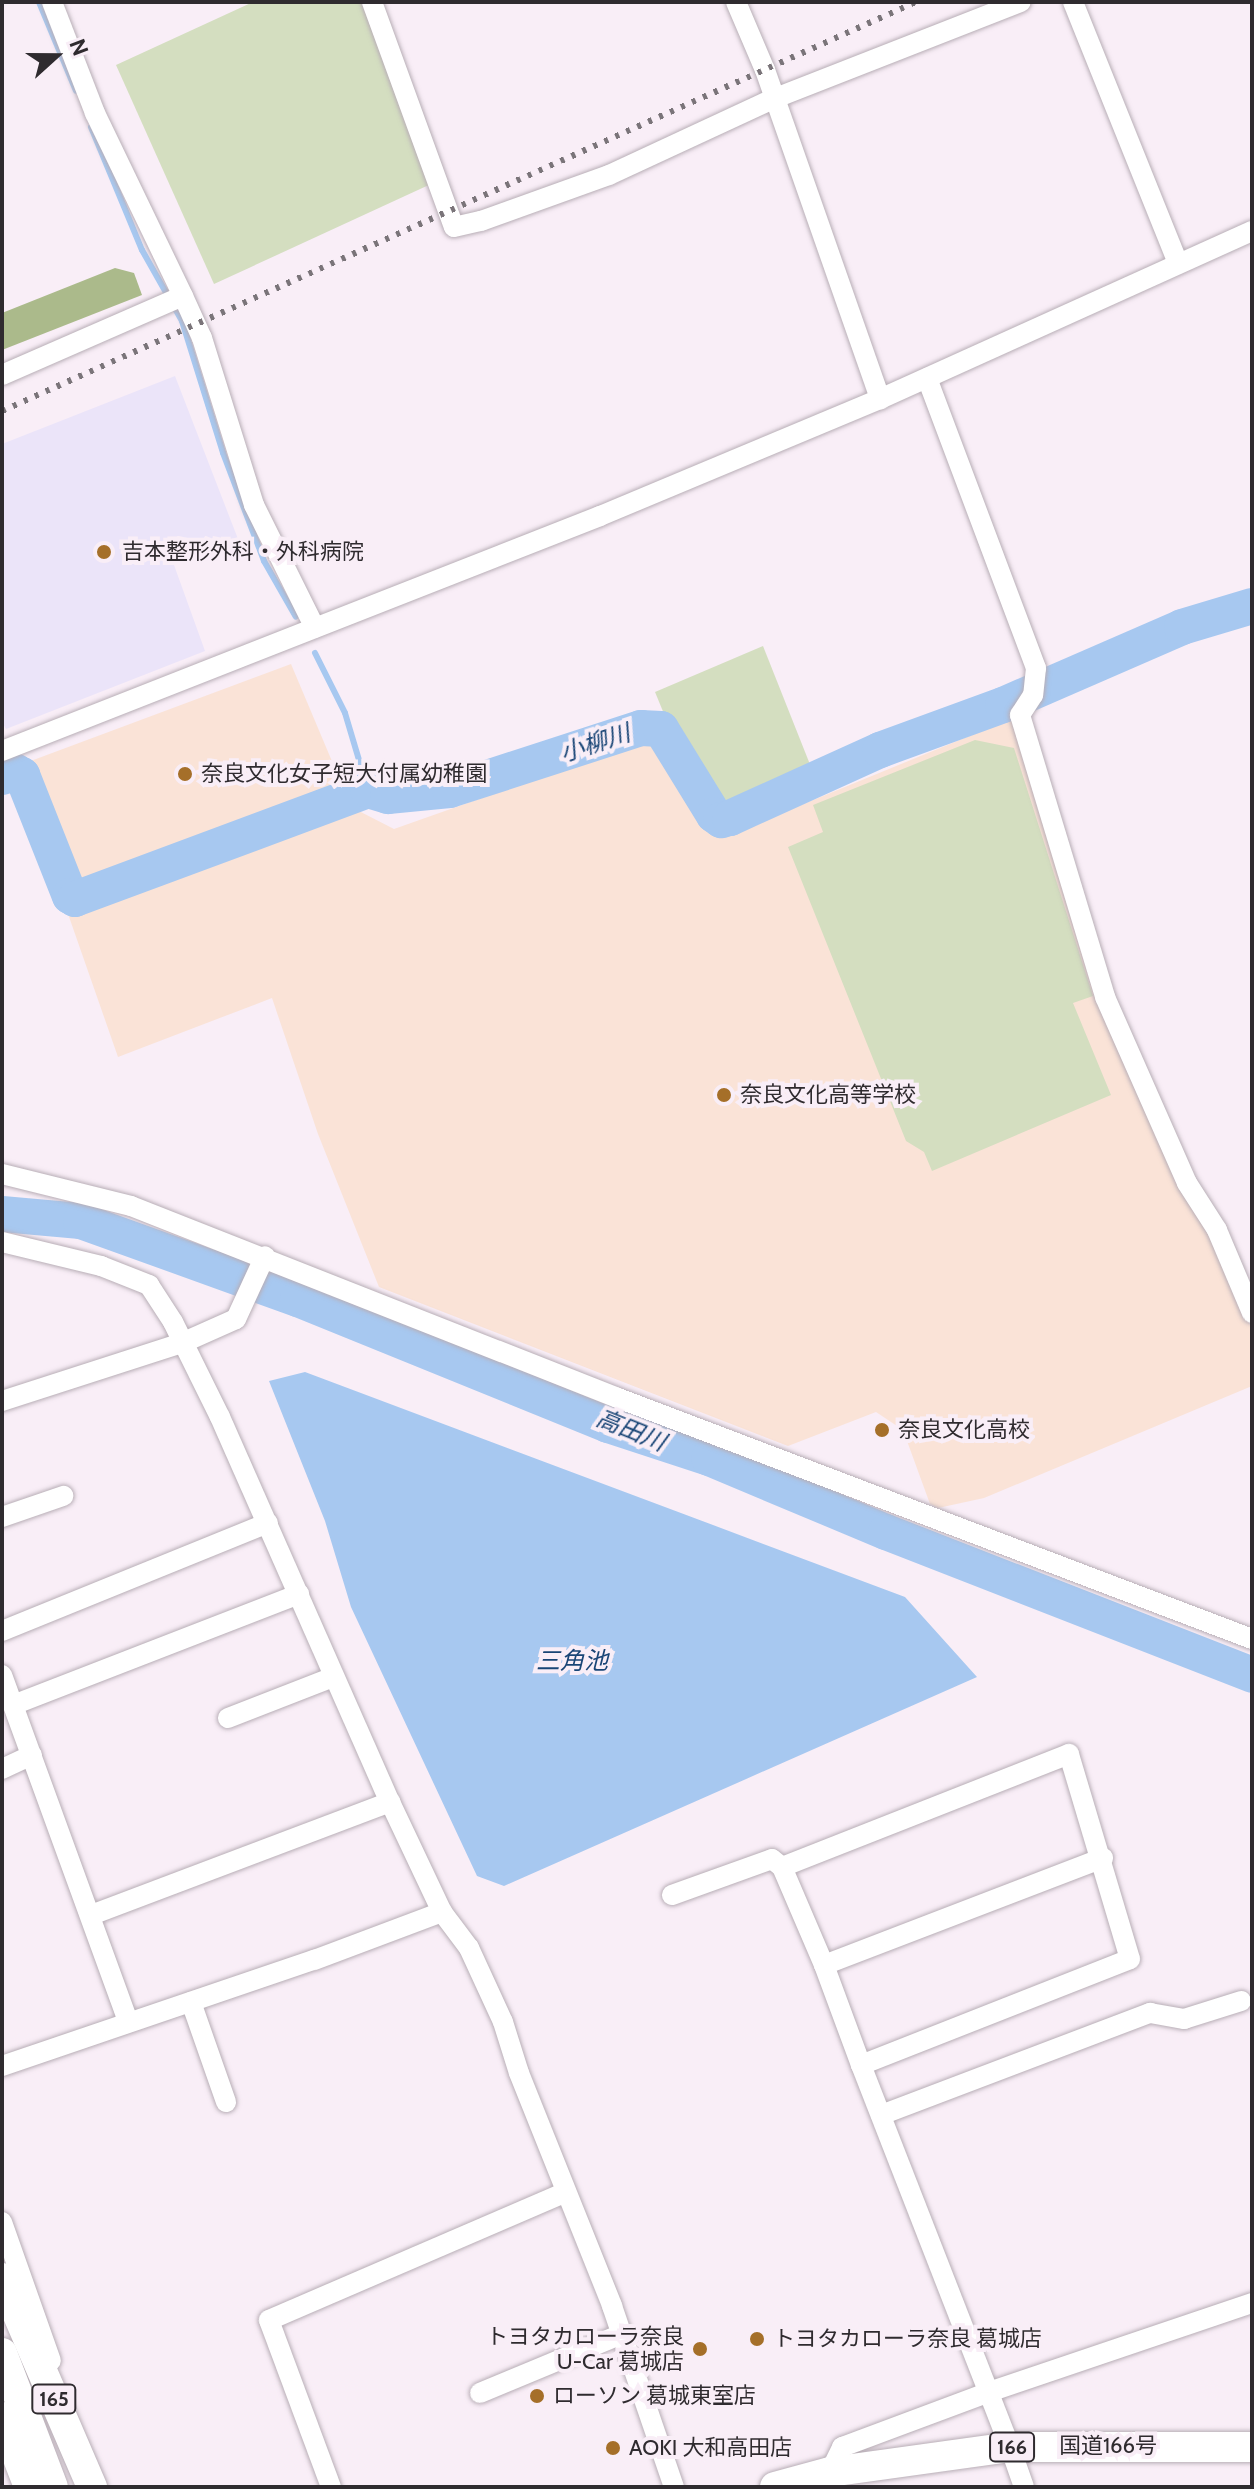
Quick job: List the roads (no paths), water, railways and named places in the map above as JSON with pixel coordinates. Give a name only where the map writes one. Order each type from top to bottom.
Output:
[{"type":"highway","name":"165","points":[[2,2278],[90,2482]]},
{"type":"highway","points":[[2,2353],[53,2487]]},
{"type":"highway","points":[[2,2417],[29,2487]]},
{"type":"highway","name":"国道166号","points":[[775,2487],[830,2472],[1010,2447],[1252,2447]]},
{"type":"street","points":[[52,2],[95,113],[202,338],[254,505],[315,628]]},
{"type":"street","points":[[372,2],[454,227],[481,221],[609,175],[773,99],[1021,2]]},
{"type":"street","points":[[736,2],[880,399]]},
{"type":"street","points":[[1073,2],[1178,263]]},
{"type":"street","points":[[2,751],[880,399],[1252,231]]},
{"type":"street","points":[[2,375],[183,296]]},
{"type":"street","points":[[927,378],[1036,668],[1034,689],[1020,715],[1105,997],[1187,1183],[1217,1230],[1252,1313]]},
{"type":"street","points":[[2,1174],[131,1206],[262,1263],[1252,1639]]},
{"type":"street","points":[[2,1242],[101,1266],[149,1285],[182,1343],[220,1417],[333,1677],[442,1912],[469,1948],[503,2022],[519,2073],[622,2334],[674,2487]]},
{"type":"street","points":[[2,1401],[182,1343],[236,1319],[262,1263]]},
{"type":"street","points":[[2,1517],[63,1496]]},
{"type":"street","points":[[2,1631],[268,1523]]},
{"type":"street","points":[[13,1705],[299,1594]]},
{"type":"street","points":[[2,1675],[128,2022]]},
{"type":"street","points":[[228,1718],[333,1677]]},
{"type":"street","points":[[782,1867],[1069,1754],[1103,1858],[1130,1959],[861,2065]]},
{"type":"street","points":[[2,1769],[32,1755]]},
{"type":"street","points":[[91,1915],[390,1802]]},
{"type":"street","points":[[824,1965],[1103,1858]]},
{"type":"street","points":[[672,1895],[772,1859],[782,1867],[824,1965],[1024,2487]]},
{"type":"street","points":[[2,2066],[442,1912]]},
{"type":"street","points":[[881,2115],[1150,2013],[1184,2019],[1241,2001]]},
{"type":"street","points":[[191,2002],[226,2102]]},
{"type":"street","points":[[331,2487],[269,2320],[566,2192]]},
{"type":"street","points":[[2,2222],[34,2305],[90,2482]]},
{"type":"street","points":[[830,2472],[842,2447],[989,2392],[1252,2303]]},
{"type":"street","points":[[480,2393],[622,2334]]},
{"type":"water","name":"三角池","points":[[305,1372],[905,1597],[977,1677],[504,1886],[477,1876],[351,1607],[325,1521],[269,1381]]},
{"type":"waterway","points":[[39,2],[76,91]]},
{"type":"waterway","points":[[91,127],[142,250],[182,321],[223,453],[264,561],[296,617]]},
{"type":"waterway","name":"小柳川","points":[[2,777],[16,772],[22,775],[70,896],[75,899],[368,790],[388,796],[450,790],[641,728],[661,729],[714,815],[721,820],[880,750],[1003,705],[1182,627],[1252,606]]},
{"type":"waterway","points":[[315,653],[345,713],[368,790]]},
{"type":"waterway","name":"高田川","points":[[2,1214],[81,1221],[298,1299],[608,1425],[709,1458],[886,1532],[1252,1675]]},
{"type":"railway","points":[[2,411],[916,2]]},
{"type":"place","name":"吉本整形外科・外科病院","points":[[104,552]]},
{"type":"place","name":"奈良文化女子短大付属幼稚園","points":[[185,774]]},
{"type":"place","name":"奈良文化高等学校","points":[[724,1095]]},
{"type":"place","name":"奈良文化高校","points":[[882,1430]]},
{"type":"place","name":"トヨタカローラ奈良 葛城店","points":[[757,2339]]},
{"type":"place","name":"トヨタカローラ奈良 U-Car 葛城店","points":[[700,2349]]},
{"type":"place","name":"ローソン 葛城東室店","points":[[537,2396]]},
{"type":"place","name":"AOKI 大和高田店","points":[[613,2448]]}]
